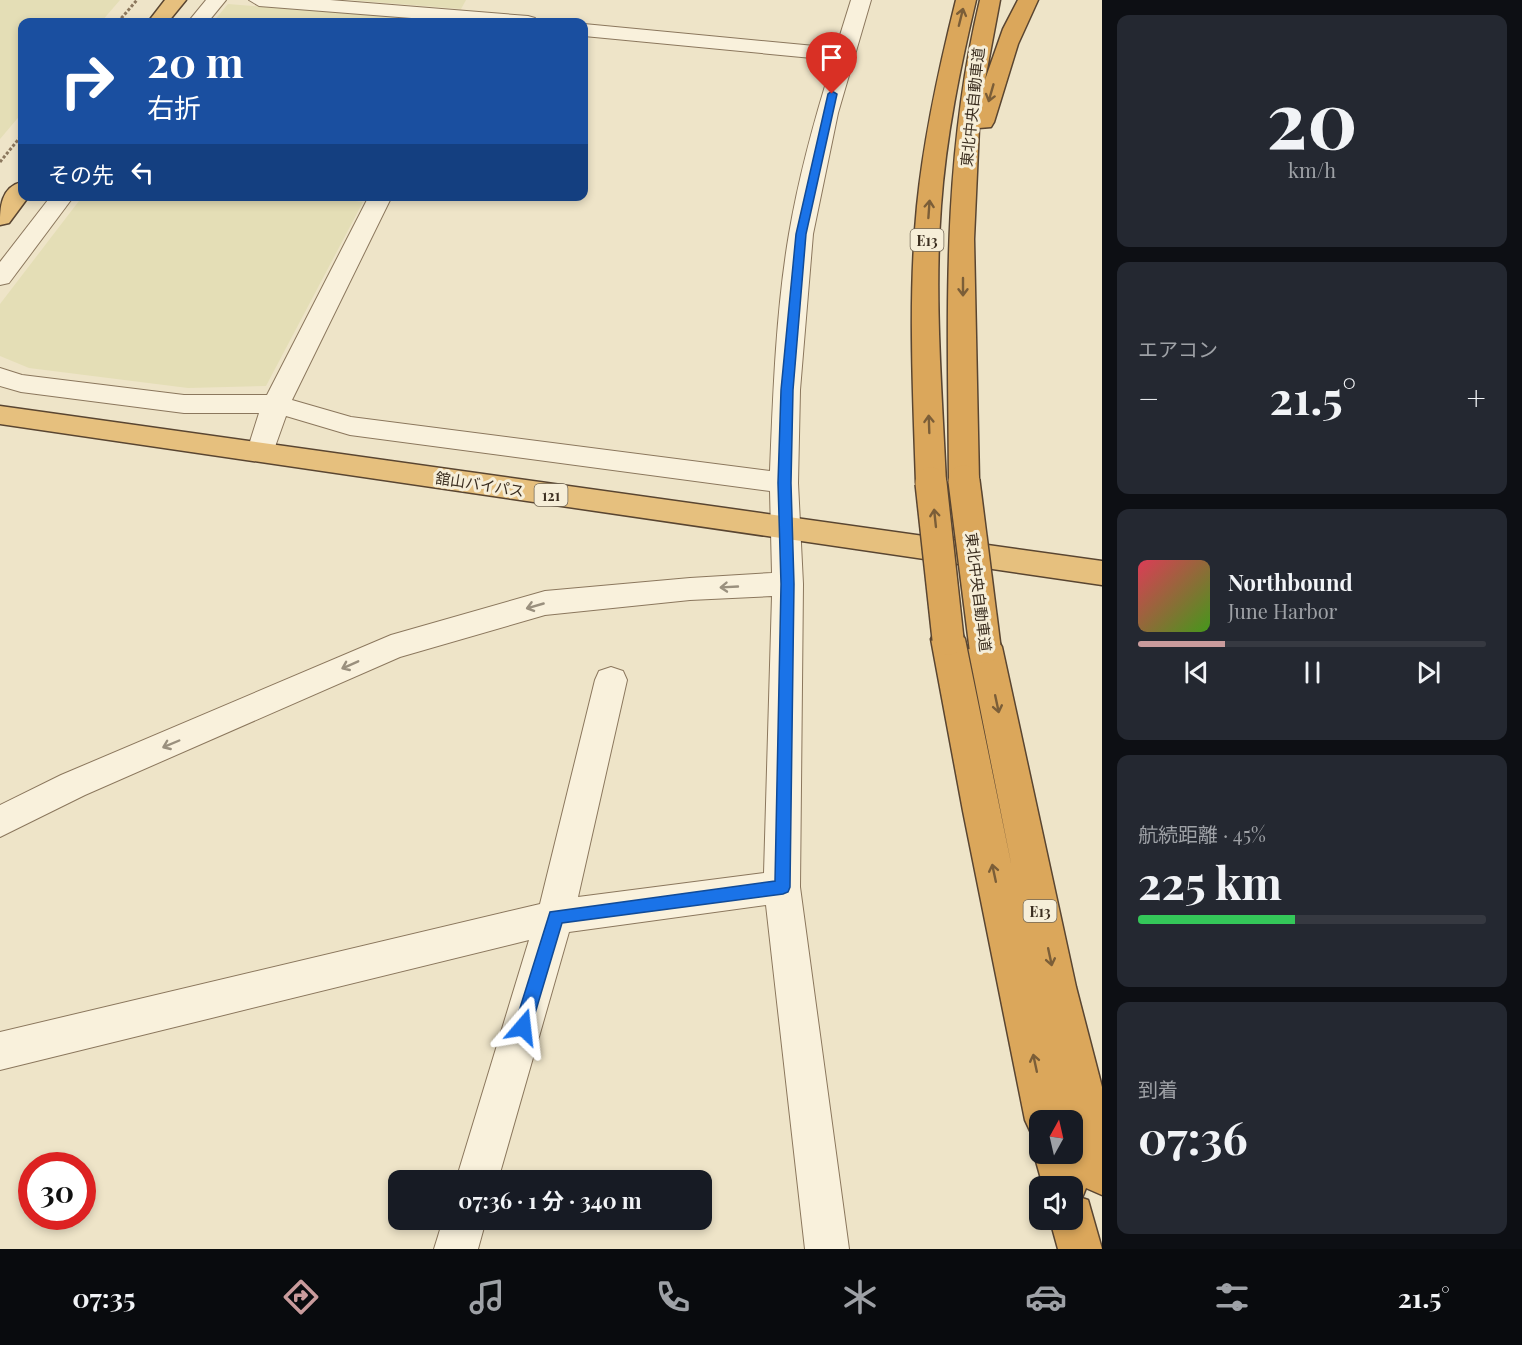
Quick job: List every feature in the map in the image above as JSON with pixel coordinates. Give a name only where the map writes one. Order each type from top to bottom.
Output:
[{"type":"highway","points":[[161,18],[176,0]]},
{"type":"highway","name":"東北中央自動車道","points":[[966,0],[936,143],[929,207],[926,292],[931,483],[948,639],[981,811],[1045,1110]]},
{"type":"highway","name":"東北中央自動車道","points":[[990,0],[973,76],[964,188],[964,481],[985,647],[1056,987],[1102,1173]]},
{"type":"highway","points":[[964,188],[993,86],[1018,17],[1028,0]]},
{"type":"highway","points":[[0,218],[18,194]]},
{"type":"highway","name":"舘山バイパス","points":[[3,415],[261,451],[787,530],[1102,573]]},
{"type":"highway","points":[[1076,1230],[1081,1249]]},
{"type":"street","points":[[201,18],[216,0]]},
{"type":"street","points":[[259,0],[474,13],[504,18]]},
{"type":"street","points":[[827,1249],[783,887],[788,584],[784,483],[787,390],[801,234],[814,170],[843,55],[861,0]]},
{"type":"street","points":[[588,30],[843,55]]},
{"type":"street","points":[[0,278],[59,201]]},
{"type":"street","points":[[261,451],[276,404],[378,201]]},
{"type":"street","points":[[0,377],[21,383],[184,404],[276,404],[350,426],[784,483]]},
{"type":"street","points":[[0,822],[73,785],[391,647],[545,603],[690,589],[788,584]]},
{"type":"street","points":[[480,1170],[555,917],[611,680]]},
{"type":"street","points":[[0,1051],[555,917],[783,887]]},
{"type":"street","points":[[456,1249],[462,1230]]},
{"type":"path","points":[[121,18],[137,0]]},
{"type":"path","points":[[0,162],[18,140]]},
{"type":"shaded area","points":[[0,0],[120,0],[104,18],[18,18],[18,118],[0,139]]},
{"type":"shaded area","points":[[350,0],[466,0],[461,9]]},
{"type":"shaded area","points":[[228,4],[406,18],[216,18]]},
{"type":"shaded area","points":[[79,201],[363,202],[266,386],[188,388],[29,368],[0,356],[0,304]]},
{"type":"route","points":[[523,1027],[555,917],[783,887],[788,584],[784,483],[787,390],[792,314],[801,234],[832,94]]}]
